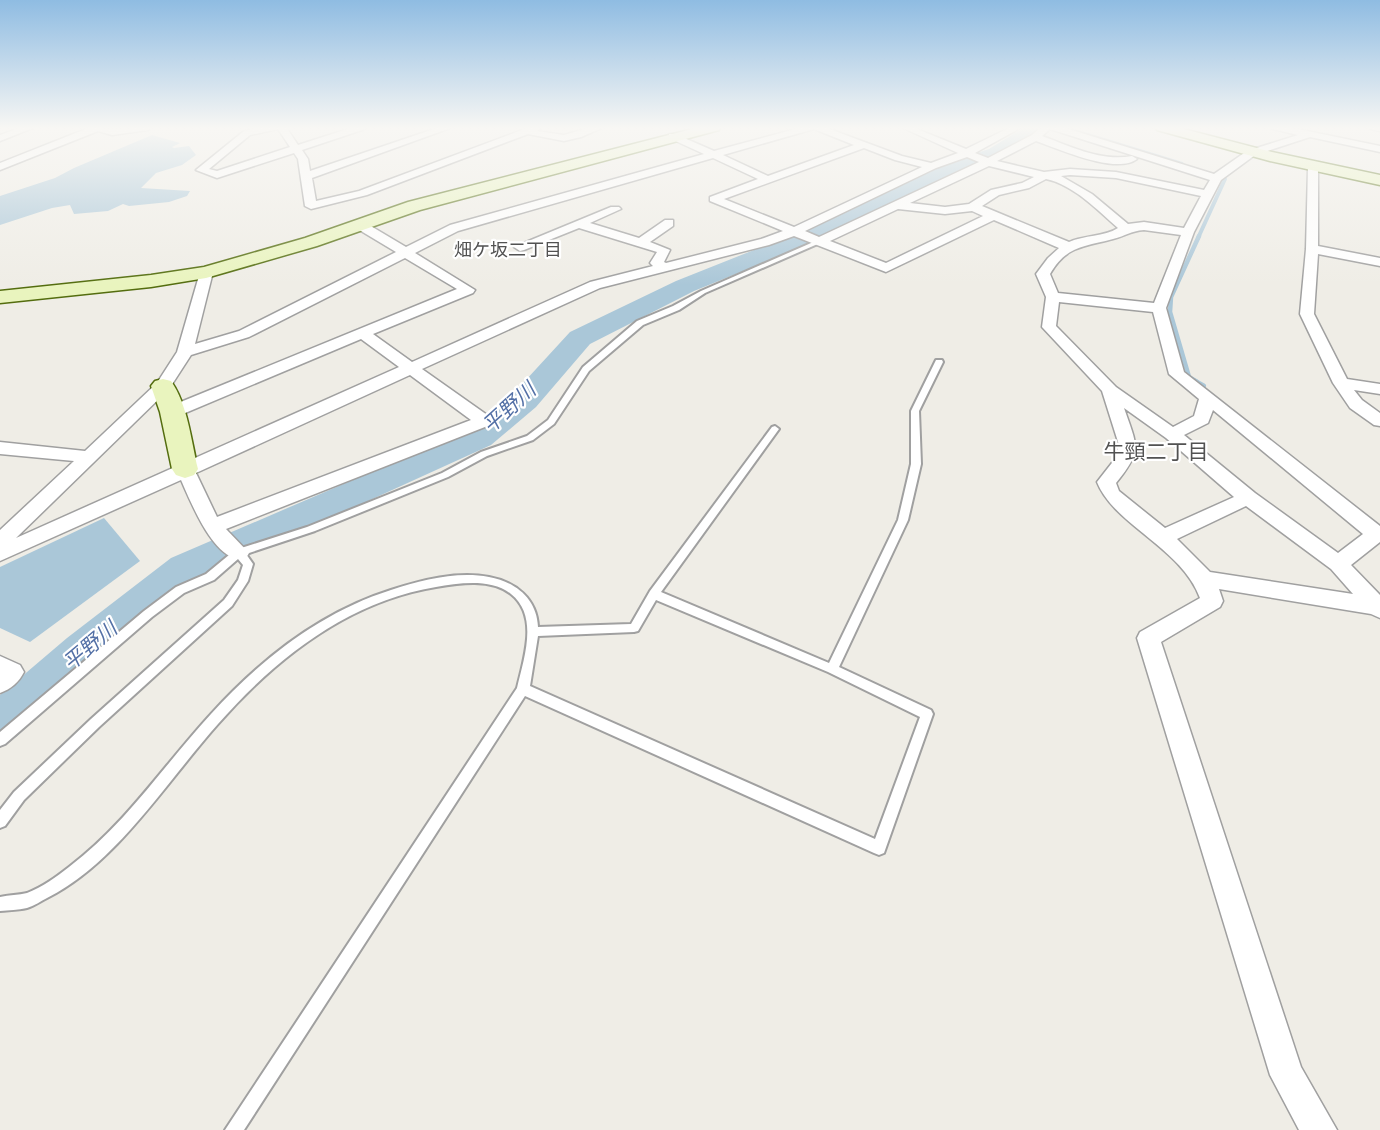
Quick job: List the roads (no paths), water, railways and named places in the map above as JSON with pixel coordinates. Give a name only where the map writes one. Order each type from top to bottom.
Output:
[{"type":"street","points":[[307,180],[311,206],[363,193],[397,180]]},
{"type":"street","points":[[0,297],[151,281],[206,272],[255,260],[414,206],[511,180]]},
{"type":"street","points":[[185,352],[244,334],[454,228],[622,180]]},
{"type":"street","points":[[765,180],[714,199],[886,268],[992,216]]},
{"type":"street","points":[[0,554],[595,285],[765,242],[794,232],[903,180]]},
{"type":"street","points":[[818,242],[951,180]]},
{"type":"street","points":[[898,205],[937,211],[956,211],[973,207],[995,192],[1025,186],[1037,180]]},
{"type":"street","points":[[1059,180],[1088,196],[1125,228]]},
{"type":"street","points":[[1139,180],[1207,194]]},
{"type":"street","points":[[1215,180],[1188,232],[1159,308],[1177,374],[1377,534],[1338,564]]},
{"type":"street","points":[[1313,180],[1312,249],[1307,314],[1341,383],[1356,404],[1380,422]]},
{"type":"street","points":[[973,207],[1069,247]]},
{"type":"street","points":[[520,247],[615,209]]},
{"type":"street","points":[[639,244],[669,223]]},
{"type":"street","points":[[580,224],[664,250],[657,263],[664,267]]},
{"type":"street","points":[[172,412],[468,290],[407,251],[360,225]]},
{"type":"street","points":[[1188,232],[1144,226],[1125,228],[1118,236],[1092,239],[1069,247],[1051,259],[1043,274],[1053,297],[1048,327],[1110,390],[1172,434],[1248,498],[1338,564],[1379,608]]},
{"type":"street","points":[[1312,249],[1380,262]]},
{"type":"street","points":[[0,542],[163,386],[185,352],[206,272]]},
{"type":"street","points":[[1053,297],[1159,308]]},
{"type":"street","points":[[212,527],[484,421],[362,333]]},
{"type":"street","points":[[1341,383],[1380,389]]},
{"type":"street","points":[[163,386],[172,412],[185,469],[212,527],[239,554]]},
{"type":"street","points":[[1110,390],[1128,445],[1124,461],[1106,482],[1111,494],[1163,537],[1204,579],[1212,601],[1148,638],[1287,1075],[1319,1130]]},
{"type":"street","points":[[1172,434],[1202,419],[1208,398]]},
{"type":"street","points":[[0,448],[90,457]]},
{"type":"street","points":[[1163,537],[1248,498]]},
{"type":"street","points":[[1204,579],[1379,608]]},
{"type":"street","points":[[0,666],[12,672],[0,683]]},
{"type":"lane","points":[[0,740],[148,614],[180,590],[210,577],[239,554],[311,529],[445,475],[484,454],[530,438],[551,422],[586,369],[640,323],[676,308],[703,292],[818,242]]},
{"type":"lane","points":[[832,669],[903,520],[916,464],[915,411],[939,362]]},
{"type":"lane","points":[[533,632],[634,628],[654,594],[775,429]]},
{"type":"lane","points":[[0,821],[19,796],[95,723],[228,603],[243,581],[248,564],[239,554]]},
{"type":"lane","points":[[0,904],[8,905],[42,895],[79,870],[132,816],[210,724],[272,663],[321,626],[369,601],[430,584],[462,579],[499,581],[521,595],[532,617],[533,632],[523,689],[234,1130]]},
{"type":"lane","points":[[523,689],[879,848],[927,714],[832,669],[654,594]]},
{"type":"water","points":[[50,180],[149,180],[141,188],[190,191],[187,196],[169,202],[129,206],[123,204],[108,211],[74,214],[70,205],[52,208],[0,225],[0,196]]},
{"type":"water","points":[[104,518],[140,561],[30,642],[0,628],[0,567]]},
{"type":"waterway","name":"平野川","points":[[0,723],[82,650],[185,568],[479,438],[525,400],[580,338],[685,286],[787,245],[929,180]]},
{"type":"waterway","points":[[1198,238],[1225,180]]},
{"type":"waterway","points":[[1197,382],[1189,377],[1170,312],[1171,297],[1199,236]]},
{"type":"waterway","points":[[1194,381],[1203,386]]},
{"type":"district","name":"畑ケ坂二丁目","points":[[508,251]]},
{"type":"district","name":"牛頸二丁目","points":[[1156,453]]}]
